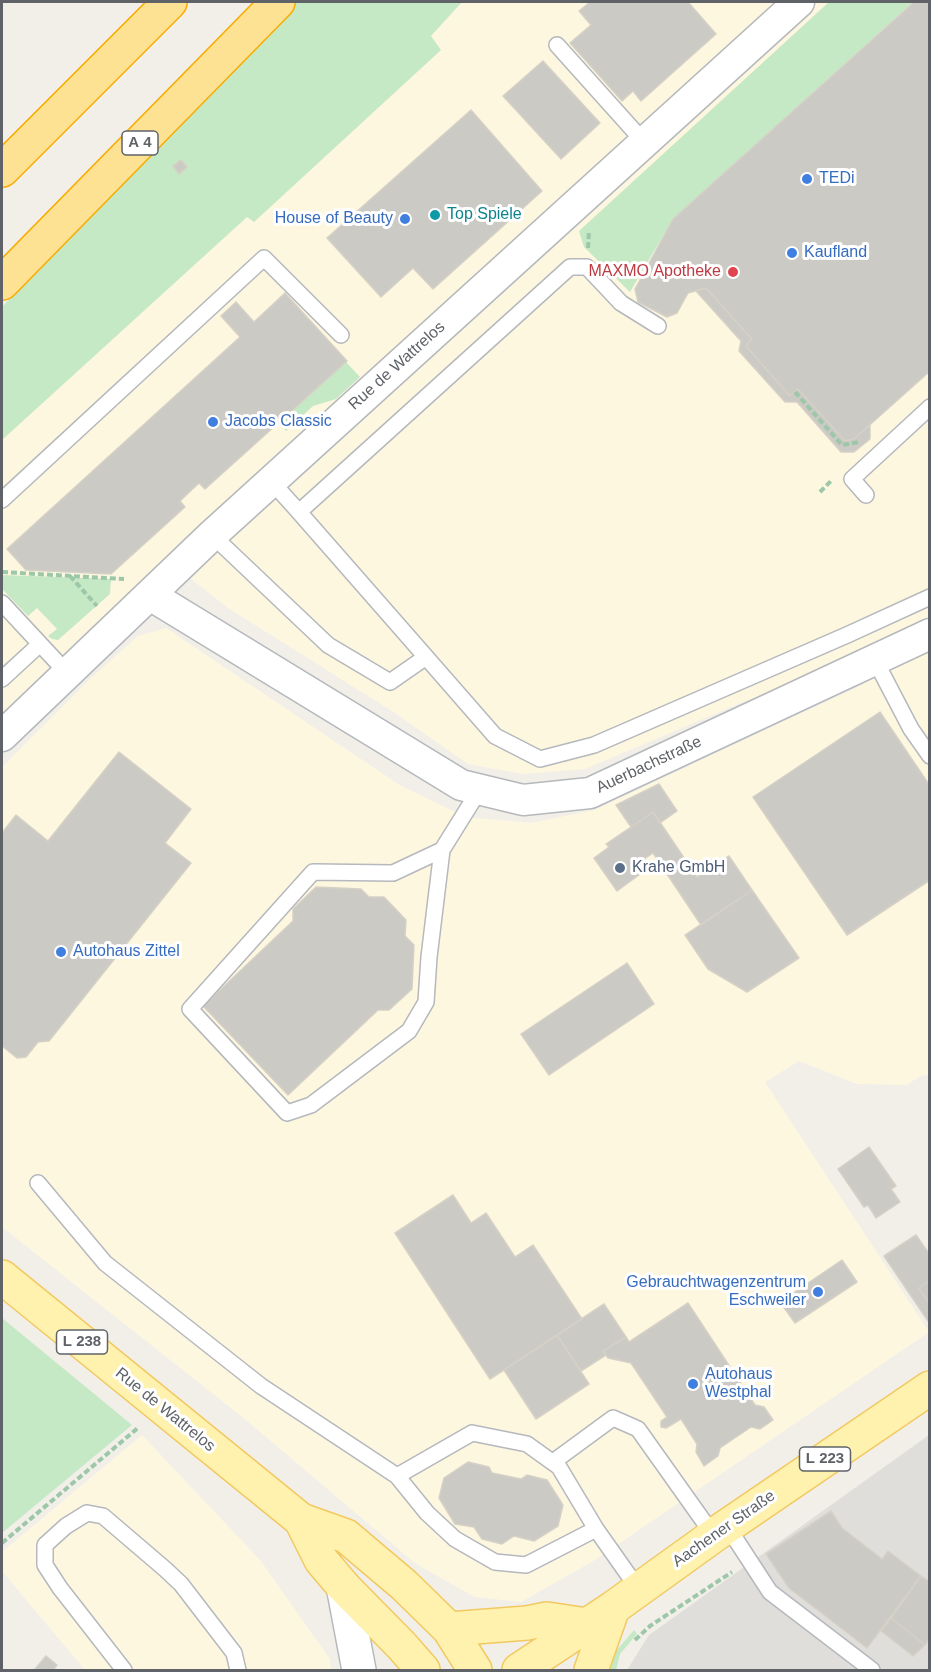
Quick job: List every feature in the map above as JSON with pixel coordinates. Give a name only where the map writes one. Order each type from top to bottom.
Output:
[{"type":"highway","points":[[2,170],[170,2]]},
{"type":"highway","name":"A 4","points":[[2,283],[278,2]]},
{"type":"main road","name":"Rue de Wattrelos","points":[[2,1277],[301,1520],[346,1536],[404,1585],[449,1629],[475,1671]]},
{"type":"main road","name":"Aachener Straße","points":[[519,1671],[721,1531],[926,1398]]},
{"type":"main road","name":"Rue de Wattrelos","points":[[301,1520],[321,1560],[423,1671]]},
{"type":"main road","points":[[343,1586],[359,1671]]},
{"type":"main road","points":[[449,1629],[527,1623],[613,1608],[591,1671]]},
{"type":"street","name":"Rue de Wattrelos","points":[[2,736],[212,535],[799,2]]},
{"type":"street","name":"Auerbachstraße","points":[[150,595],[461,785],[523,800],[590,793],[930,634]]},
{"type":"lane","points":[[557,45],[644,142]]},
{"type":"lane","points":[[2,500],[264,258],[341,335]]},
{"type":"lane","points":[[300,512],[570,267],[587,267],[621,303],[658,326]]},
{"type":"lane","points":[[866,495],[852,479],[930,407]]},
{"type":"lane","points":[[271,481],[495,736],[540,759],[594,745],[930,597]]},
{"type":"lane","points":[[212,535],[328,645],[390,682],[426,657]]},
{"type":"lane","points":[[2,603],[68,674]]},
{"type":"lane","points":[[2,679],[40,644]]},
{"type":"lane","points":[[875,660],[911,729],[930,756]]},
{"type":"lane","points":[[442,850],[393,873],[313,872],[189,1009],[287,1113],[311,1105],[409,1031],[426,1002],[442,850],[480,789]]},
{"type":"lane","points":[[38,1183],[105,1263],[261,1386],[397,1476],[427,1513],[455,1539],[495,1562],[526,1565],[596,1528]]},
{"type":"lane","points":[[553,1462],[614,1418],[638,1429],[721,1531],[749,1560],[770,1592],[872,1671]]},
{"type":"lane","points":[[397,1476],[472,1433],[527,1444],[559,1467],[596,1528],[613,1608]]},
{"type":"lane","points":[[124,1671],[45,1565],[45,1545],[66,1526],[87,1513],[103,1516],[181,1584],[234,1653],[238,1671]]},
{"type":"path","points":[[795,392],[842,445],[857,444],[865,437]]},
{"type":"path","points":[[2,572],[128,579],[150,595]]},
{"type":"path","points":[[70,575],[98,607]]},
{"type":"path","points":[[2,1543],[162,1407]]},
{"type":"path","points":[[632,1643],[650,1626],[749,1560]]},
{"type":"shaded area","points":[[461,2],[929,2],[929,1075],[920,1076],[907,1085],[857,1084],[799,1061],[765,1082],[929,1332],[595,1560],[521,1602],[475,1597],[416,1564],[246,1420],[2,1227],[2,767],[90,679],[138,636],[166,628],[401,786],[466,817],[531,823],[594,810],[864,684],[847,658],[585,769],[523,774],[468,764],[395,713],[228,608],[170,562],[2,716],[2,435]]},
{"type":"shaded area","points":[[142,1435],[260,1560],[330,1659],[331,1670],[85,1670],[2,1571],[2,1552]]},
{"type":"shaded area","points":[[929,1435],[929,1670],[627,1670],[649,1635]]},
{"type":"green space","points":[[289,2],[462,2],[431,36],[441,50],[254,222],[247,217],[2,440],[2,307]]},
{"type":"green space","points":[[829,2],[913,2],[673,219],[630,292],[584,247],[579,231]]},
{"type":"green space","points":[[346,362],[360,377],[336,399],[313,406],[286,431],[279,422]]},
{"type":"green space","points":[[2,575],[111,579],[110,594],[58,640],[52,639],[48,636],[57,629],[37,608],[28,616],[2,589]]},
{"type":"green space","points":[[2,1318],[132,1425],[2,1533]]},
{"type":"green space","points":[[634,1630],[637,1634],[620,1654],[616,1670],[602,1670],[611,1657]]},
{"type":"building","points":[[590,2],[688,2],[716,34],[641,101],[633,91],[622,101],[570,43],[591,25],[579,11]]},
{"type":"building","name":"Kaufland","points":[[914,2],[930,2],[930,371],[854,439],[845,441],[798,389],[790,396],[746,346],[752,339],[706,288],[688,293],[677,313],[667,317],[638,302],[635,289],[673,219]]},
{"type":"building","points":[[543,61],[600,123],[561,159],[503,96]]},
{"type":"building","name":"Top Spiele","points":[[471,110],[542,191],[433,289],[413,268],[381,297],[327,238]]},
{"type":"building","points":[[181,160],[187,167],[179,174],[173,166]]},
{"type":"building","points":[[706,288],[752,339],[746,346],[790,396],[798,389],[845,441],[854,439],[870,425],[870,439],[854,452],[841,452],[797,402],[785,402],[739,351],[741,341],[696,291]]},
{"type":"building","name":"Jacobs Classic","points":[[285,293],[347,361],[205,489],[199,483],[180,501],[185,507],[111,574],[26,570],[7,549],[240,337],[221,316],[236,302],[254,322]]},
{"type":"building","points":[[880,712],[930,786],[930,880],[847,935],[753,797]]},
{"type":"building","name":"Autohaus Zittel","points":[[119,752],[191,809],[165,843],[191,863],[49,1041],[38,1042],[26,1057],[17,1058],[2,1046],[2,833],[16,815],[48,841]]},
{"type":"building","points":[[659,784],[677,811],[660,823],[653,812],[631,827],[616,805]]},
{"type":"building","name":"Krahe GmbH","points":[[653,812],[697,877],[729,856],[752,890],[701,925],[653,853],[637,864],[643,872],[617,891],[594,858],[609,847],[606,844]]},
{"type":"building","points":[[316,887],[361,889],[369,897],[384,897],[406,920],[405,936],[414,945],[412,989],[389,1010],[378,1010],[288,1095],[203,1006],[293,921],[293,909]]},
{"type":"building","points":[[752,890],[799,958],[747,992],[708,969],[685,935]]},
{"type":"building","points":[[627,963],[654,1004],[549,1075],[521,1034]]},
{"type":"building","points":[[869,1147],[896,1186],[891,1189],[900,1202],[876,1218],[868,1205],[864,1207],[838,1169]]},
{"type":"building","points":[[453,1195],[471,1223],[486,1213],[515,1257],[533,1245],[582,1319],[490,1379],[395,1233]]},
{"type":"building","points":[[916,1235],[930,1255],[930,1280],[919,1288],[930,1304],[930,1324],[884,1256]]},
{"type":"building","name":"Gebrauchtwagenzentrum Eschweiler","points":[[842,1260],[857,1282],[795,1323],[780,1302]]},
{"type":"building","points":[[930,1280],[930,1304],[919,1288]]},
{"type":"building","name":"Autohaus Westphal","points":[[688,1303],[755,1405],[764,1407],[773,1420],[760,1429],[751,1427],[720,1448],[718,1456],[704,1466],[696,1452],[697,1444],[681,1419],[666,1428],[661,1427],[661,1421],[667,1417],[631,1363],[608,1358],[603,1351],[626,1337],[629,1342]]},
{"type":"building","points":[[604,1304],[626,1337],[603,1351],[606,1355],[581,1371],[557,1335]]},
{"type":"building","points":[[557,1335],[589,1384],[536,1419],[504,1370]]},
{"type":"building","points":[[468,1462],[489,1467],[492,1473],[521,1479],[527,1475],[547,1480],[563,1505],[558,1526],[534,1541],[514,1536],[502,1544],[482,1539],[474,1527],[455,1524],[439,1498],[444,1478]]},
{"type":"building","points":[[831,1511],[842,1528],[882,1559],[888,1551],[921,1576],[867,1648],[789,1588],[766,1554]]},
{"type":"building","points":[[921,1576],[930,1582],[930,1638],[925,1645],[891,1618]]},
{"type":"building","points":[[891,1618],[925,1645],[913,1656],[881,1631]]},
{"type":"building","points":[[46,1656],[57,1665],[53,1670],[35,1669]]},
{"type":"place","name":"TEDi","points":[[807,179]]},
{"type":"place","name":"Top Spiele","points":[[435,215]]},
{"type":"place","name":"House of Beauty","points":[[405,219]]},
{"type":"place","name":"Kaufland","points":[[792,253]]},
{"type":"place","name":"MAXMO Apotheke","points":[[733,272]]},
{"type":"place","name":"Jacobs Classic","points":[[213,422]]},
{"type":"place","name":"Krahe GmbH","points":[[620,868]]},
{"type":"place","name":"Autohaus Zittel","points":[[61,952]]},
{"type":"place","name":"Gebrauchtwagenzentrum Eschweiler","points":[[818,1292]]},
{"type":"place","name":"Autohaus Westphal","points":[[693,1384]]}]
